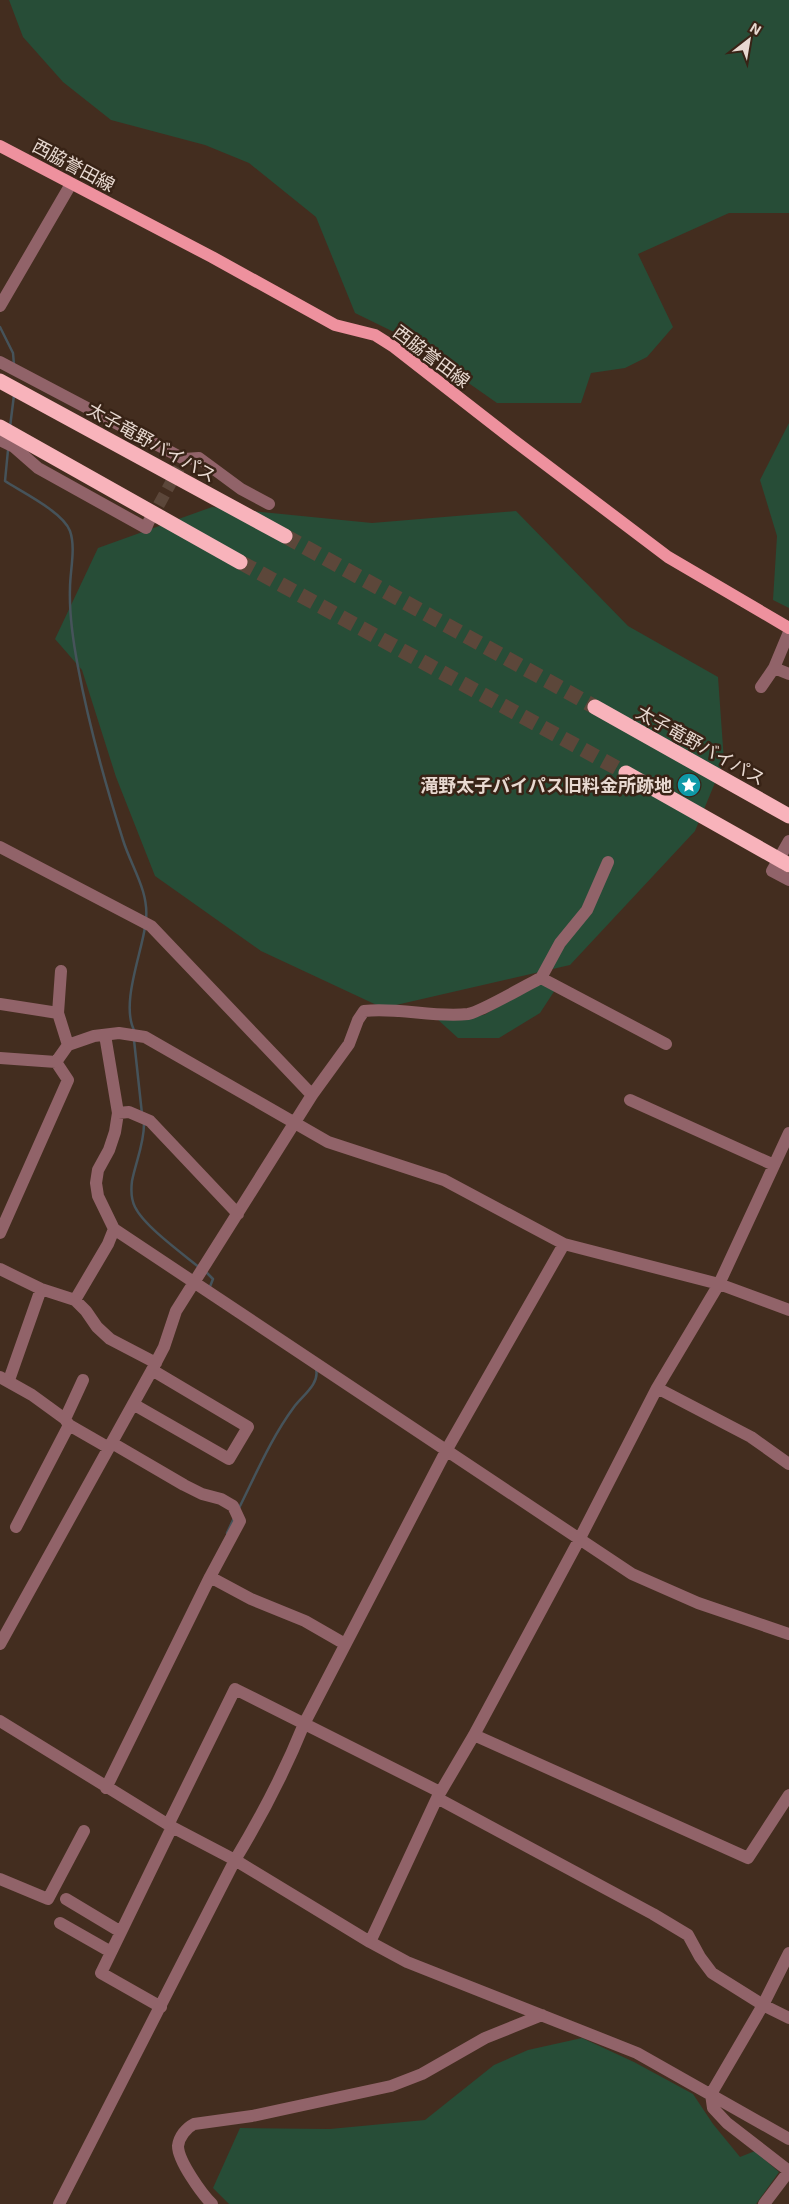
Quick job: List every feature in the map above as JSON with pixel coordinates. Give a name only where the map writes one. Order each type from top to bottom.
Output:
[{"type":"highway","name":"太子竜野バイパス","points":[[0,380],[285,536]]},
{"type":"highway","points":[[0,427],[240,562]]},
{"type":"highway","name":"太子竜野バイパス","points":[[595,708],[789,816]]},
{"type":"highway","points":[[626,773],[787,864]]},
{"type":"main road","name":"西脇誉田線","points":[[0,146],[212,257],[335,325],[375,335],[382,339],[668,557],[789,628]]},
{"type":"street","points":[[0,306],[71,184]]},
{"type":"street","points":[[0,362],[182,464],[199,458],[241,489],[270,504]]},
{"type":"street","points":[[0,440],[14,447],[38,468],[148,524]]},
{"type":"street","points":[[761,687],[774,668],[789,632]]},
{"type":"street","points":[[774,668],[789,674]]},
{"type":"street","points":[[789,841],[772,872],[789,880]]},
{"type":"street","points":[[0,847],[151,926],[312,1095]]},
{"type":"street","points":[[0,1644],[154,1366],[164,1347],[176,1311],[312,1095],[348,1044],[364,1011],[381,1009],[434,1014],[470,1014],[541,978],[560,943],[587,910],[608,862]]},
{"type":"street","points":[[62,971],[58,1013],[68,1044]]},
{"type":"street","points":[[541,978],[666,1044]]},
{"type":"street","points":[[0,1004],[58,1013]]},
{"type":"street","points":[[56,1062],[68,1044],[94,1036],[119,1033],[145,1037],[328,1142],[444,1180],[564,1244],[719,1284],[789,1310]]},
{"type":"street","points":[[105,1035],[118,1113],[115,1132],[109,1150],[98,1170],[96,1183],[98,1196],[114,1229],[632,1574],[698,1603],[789,1634]]},
{"type":"street","points":[[0,1058],[56,1062]]},
{"type":"street","points":[[0,1233],[68,1080],[56,1062]]},
{"type":"street","points":[[630,1100],[774,1165]]},
{"type":"street","points":[[118,1113],[128,1112],[150,1121],[238,1214]]},
{"type":"street","points":[[370,1942],[439,1795],[579,1540],[657,1388],[719,1284],[789,1133]]},
{"type":"street","points":[[75,1300],[108,1244],[114,1229]]},
{"type":"street","points":[[59,2204],[235,1860],[260,1817],[304,1724],[446,1451],[564,1244]]},
{"type":"street","points":[[0,1269],[40,1289],[75,1300],[86,1311],[97,1328],[110,1339],[248,1427],[229,1459],[133,1404]]},
{"type":"street","points":[[40,1289],[4,1379],[67,1422],[184,1485],[202,1494],[221,1499],[233,1506],[240,1521],[210,1577],[106,1788]]},
{"type":"street","points":[[16,1527],[67,1422],[83,1380]]},
{"type":"street","points":[[657,1388],[751,1436],[789,1464]]},
{"type":"street","points":[[210,1577],[251,1599],[305,1621],[345,1644]]},
{"type":"street","points":[[161,2007],[101,1973],[235,1690],[439,1795],[688,1935],[700,1958],[712,1973],[763,2005],[789,2018]]},
{"type":"street","points":[[0,1721],[170,1826],[235,1860],[370,1942],[407,1962],[637,2053],[789,2139]]},
{"type":"street","points":[[474,1734],[748,1858],[789,1795]]},
{"type":"street","points":[[0,1879],[48,1899],[84,1832]]},
{"type":"street","points":[[66,1899],[120,1932]]},
{"type":"street","points":[[60,1923],[111,1952]]},
{"type":"street","points":[[764,2204],[789,2171],[728,2123],[713,2108],[711,2094],[763,2005],[789,1953]]},
{"type":"street","points":[[212,2204],[205,2197],[182,2160],[178,2146],[186,2129],[194,2124],[252,2116],[391,2086],[422,2074],[485,2038],[542,2015]]},
{"type":"green space","points":[[9,0],[789,0],[789,213],[729,213],[638,254],[673,327],[647,357],[625,368],[591,373],[581,403],[497,403],[400,335],[355,313],[316,217],[249,163],[205,145],[111,120],[63,82],[23,37]]},
{"type":"green space","points":[[789,423],[789,608],[773,600],[777,536],[760,480]]},
{"type":"green space","points":[[212,507],[372,523],[516,511],[628,626],[718,677],[724,761],[695,831],[570,965],[383,1008],[261,951],[155,876],[116,777],[82,670],[55,639],[98,548]]},
{"type":"green space","points":[[541,981],[555,990],[540,1013],[499,1038],[458,1038],[436,1018],[484,1015]]},
{"type":"green space","points":[[582,2038],[634,2062],[693,2094],[713,2124],[740,2157],[755,2151],[779,2172],[756,2204],[229,2204],[213,2188],[240,2128],[330,2129],[425,2120],[494,2065],[528,2050]]},
{"type":"waterway","points":[[0,327],[13,353],[14,365]]},
{"type":"waterway","points":[[10,427],[14,395]]},
{"type":"waterway","points":[[8,450],[5,481],[51,510],[66,524],[70,531],[73,552],[70,608],[82,689],[110,797],[126,850],[145,898],[146,919]]},
{"type":"waterway","points":[[135,1032],[131,1021],[131,995],[145,927]]},
{"type":"waterway","points":[[134,1040],[142,1114]]},
{"type":"waterway","points":[[144,1124],[141,1146],[132,1181],[134,1204],[140,1215],[155,1231],[200,1268]]},
{"type":"waterway","points":[[206,1272],[213,1279],[209,1289]]},
{"type":"waterway","points":[[239,1508],[278,1431],[294,1407],[313,1385],[317,1374],[316,1369]]},
{"type":"waterway","points":[[227,1533],[234,1518]]},
{"type":"tunnel","points":[[150,521],[179,468]]},
{"type":"tunnel","points":[[285,536],[595,707]]},
{"type":"tunnel","points":[[240,562],[626,773]]},
{"type":"place","name":"滝野太子バイパス旧料金所跡地","points":[[689,785]]}]
